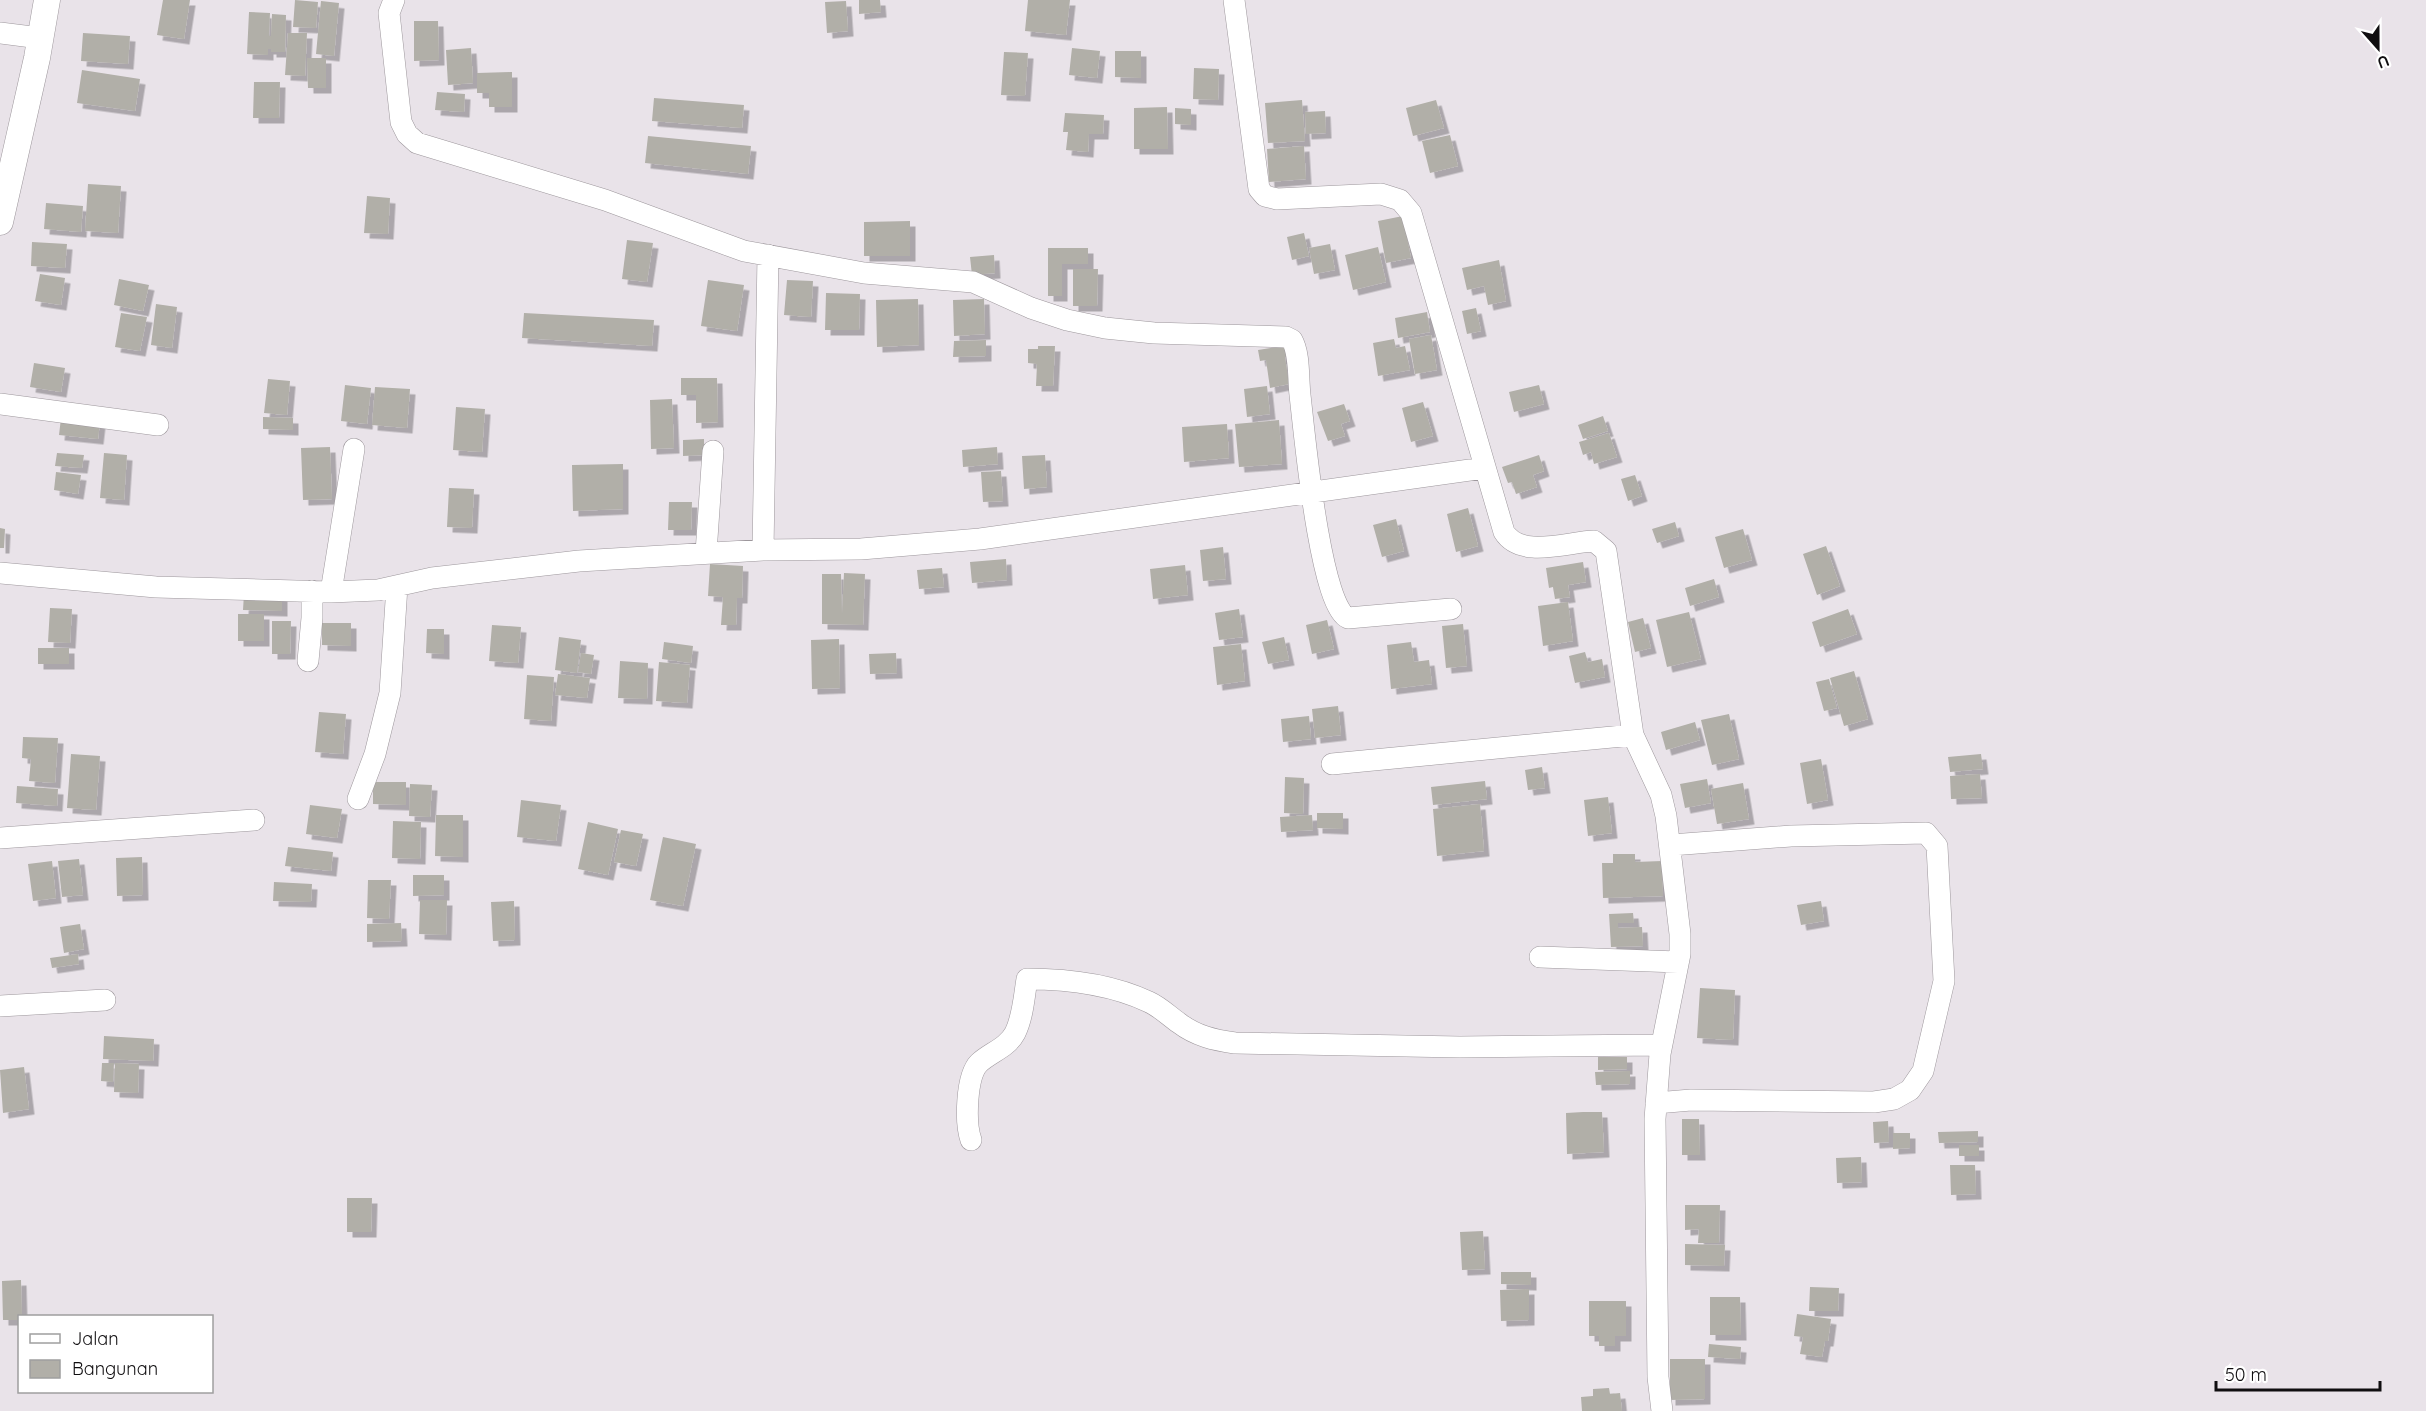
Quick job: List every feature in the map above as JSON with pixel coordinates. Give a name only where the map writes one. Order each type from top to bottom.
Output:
[{"type":"street","points":[[0,222],[47,0]]},
{"type":"street","points":[[394,0],[389,13],[401,123],[407,134],[417,143],[605,200],[744,250],[864,273],[973,282],[1031,308],[1066,320],[1105,328],[1154,333],[1286,337],[1294,343],[1320,543],[1333,594],[1343,615],[1348,618],[1451,609]]},
{"type":"street","points":[[1234,0],[1259,189],[1265,196],[1278,199],[1381,194],[1400,200],[1410,209],[1499,521],[1510,541],[1519,546],[1594,541],[1605,549],[1633,735],[1661,795],[1671,845],[1680,934],[1678,962],[1661,1046],[1656,1103],[1658,1377],[1662,1411]]},
{"type":"street","points":[[0,33],[40,38]]},
{"type":"street","points":[[763,550],[768,255]]},
{"type":"street","points":[[0,404],[158,425]]},
{"type":"street","points":[[308,661],[312,618],[322,592],[354,449]]},
{"type":"street","points":[[706,553],[713,451]]},
{"type":"street","points":[[0,573],[156,587],[322,592],[378,590],[432,578],[525,567],[706,553],[861,549],[980,539],[1484,468]]},
{"type":"street","points":[[358,799],[375,754],[390,693],[396,586]]},
{"type":"street","points":[[1332,764],[1633,735]]},
{"type":"street","points":[[0,838],[254,820]]},
{"type":"street","points":[[1656,1103],[1691,1100],[1894,1100],[1910,1090],[1923,1071],[1944,981],[1937,846],[1926,833],[1791,836],[1671,845]]},
{"type":"street","points":[[1540,957],[1678,962]]},
{"type":"street","points":[[971,1140],[967,1124],[973,1074],[980,1062],[1007,1044],[1015,1034],[1022,1012],[1027,979],[1065,980],[1124,991],[1152,1003],[1198,1035],[1210,1040],[1235,1043],[1460,1047],[1661,1046]]},
{"type":"street","points":[[0,1006],[105,1000]]},
{"type":"building","points":[[163,0],[190,0],[184,39],[157,35]]},
{"type":"building","points":[[295,0],[318,2],[316,28],[293,27]]},
{"type":"building","points":[[859,0],[880,0],[881,12],[859,14]]},
{"type":"building","points":[[1028,0],[1070,0],[1066,35],[1025,31]]},
{"type":"building","points":[[321,1],[339,3],[334,56],[316,54]]},
{"type":"building","points":[[846,1],[848,31],[827,33],[825,2]]},
{"type":"building","points":[[249,12],[270,13],[269,36],[271,36],[272,14],[286,15],[285,52],[271,52],[271,49],[268,49],[268,55],[247,54]]},
{"type":"building","points":[[414,21],[438,21],[439,60],[414,61]]},
{"type":"building","points":[[83,33],[130,36],[128,64],[81,61]]},
{"type":"building","points":[[288,33],[307,33],[305,76],[285,75]]},
{"type":"building","points":[[471,48],[473,83],[448,85],[446,50]]},
{"type":"building","points":[[1072,48],[1100,51],[1097,78],[1069,75]]},
{"type":"building","points":[[1115,51],[1141,51],[1141,78],[1115,77]]},
{"type":"building","points":[[1004,52],[1028,53],[1025,96],[1001,95]]},
{"type":"building","points":[[307,58],[326,58],[326,88],[308,88]]},
{"type":"building","points":[[1194,68],[1219,69],[1218,100],[1193,99]]},
{"type":"building","points":[[82,70],[140,79],[135,111],[77,103]]},
{"type":"building","points":[[512,72],[512,107],[489,107],[489,93],[477,93],[477,73]]},
{"type":"building","points":[[254,82],[280,82],[279,118],[253,118]]},
{"type":"building","points":[[437,92],[465,94],[464,112],[435,110]]},
{"type":"building","points":[[654,98],[744,105],[742,128],[652,121]]},
{"type":"building","points":[[1302,100],[1305,141],[1268,143],[1265,103]]},
{"type":"building","points":[[1436,100],[1444,128],[1413,136],[1406,108]]},
{"type":"building","points":[[1167,107],[1168,149],[1134,149],[1134,108]]},
{"type":"building","points":[[1175,108],[1191,109],[1191,125],[1175,124]]},
{"type":"building","points":[[1325,111],[1326,133],[1306,134],[1305,112]]},
{"type":"building","points":[[1065,113],[1104,115],[1103,134],[1089,134],[1088,152],[1066,150],[1068,132],[1063,132]]},
{"type":"building","points":[[1450,135],[1458,166],[1430,173],[1422,141]]},
{"type":"building","points":[[648,136],[751,146],[748,174],[645,163]]},
{"type":"building","points":[[1304,146],[1306,179],[1269,182],[1267,149]]},
{"type":"building","points":[[88,184],[121,186],[118,233],[85,231]]},
{"type":"building","points":[[367,196],[390,198],[388,234],[364,233]]},
{"type":"building","points":[[46,203],[83,206],[81,232],[44,229]]},
{"type":"building","points":[[1403,216],[1411,258],[1386,263],[1378,221]]},
{"type":"building","points":[[910,221],[910,256],[864,256],[864,222]]},
{"type":"building","points":[[1304,233],[1309,256],[1292,260],[1287,237]]},
{"type":"building","points":[[627,240],[653,243],[647,282],[622,279]]},
{"type":"building","points":[[32,242],[67,244],[65,268],[31,266]]},
{"type":"building","points":[[1330,244],[1335,270],[1314,274],[1309,248]]},
{"type":"building","points":[[1378,247],[1386,282],[1353,290],[1345,255]]},
{"type":"building","points":[[1048,248],[1088,248],[1088,264],[1062,264],[1062,296],[1048,296]]},
{"type":"building","points":[[994,255],[995,273],[972,275],[970,257]]},
{"type":"building","points":[[1499,260],[1506,301],[1488,305],[1484,286],[1467,290],[1462,268]]},
{"type":"building","points":[[1073,269],[1098,269],[1097,306],[1073,306]]},
{"type":"building","points":[[40,274],[65,278],[61,305],[35,301]]},
{"type":"building","points":[[119,279],[149,285],[143,311],[114,305]]},
{"type":"building","points":[[708,280],[744,285],[737,331],[701,326]]},
{"type":"building","points":[[787,280],[813,281],[811,317],[784,315]]},
{"type":"building","points":[[826,293],[860,294],[859,330],[825,330]]},
{"type":"building","points":[[918,299],[919,345],[877,347],[876,300]]},
{"type":"building","points":[[984,299],[985,334],[954,336],[953,300]]},
{"type":"building","points":[[156,304],[177,307],[172,348],[151,345]]},
{"type":"building","points":[[1476,308],[1481,331],[1467,334],[1462,311]]},
{"type":"building","points":[[1427,312],[1430,332],[1398,338],[1395,318]]},
{"type":"building","points":[[121,313],[147,317],[140,351],[115,347]]},
{"type":"building","points":[[524,313],[654,320],[652,346],[522,338]]},
{"type":"building","points":[[1431,335],[1437,370],[1415,374],[1409,339]]},
{"type":"building","points":[[1394,339],[1396,348],[1405,346],[1410,370],[1378,376],[1373,343]]},
{"type":"building","points":[[986,340],[986,356],[953,357],[954,341]]},
{"type":"building","points":[[1288,345],[1290,356],[1285,357],[1289,384],[1270,388],[1266,360],[1260,361],[1258,350]]},
{"type":"building","points":[[1038,346],[1055,346],[1053,386],[1036,386],[1037,364],[1028,363],[1028,349],[1038,349]]},
{"type":"building","points":[[34,363],[65,368],[61,392],[30,387]]},
{"type":"building","points":[[681,378],[717,378],[718,422],[696,423],[696,395],[681,395]]},
{"type":"building","points":[[268,379],[290,381],[287,415],[264,413]]},
{"type":"building","points":[[345,385],[371,388],[367,424],[341,421]]},
{"type":"building","points":[[1539,385],[1544,404],[1514,412],[1509,392]]},
{"type":"building","points":[[1267,386],[1270,414],[1247,417],[1244,389]]},
{"type":"building","points":[[375,387],[410,389],[407,428],[372,425]]},
{"type":"building","points":[[672,399],[674,448],[651,449],[650,400]]},
{"type":"building","points":[[1423,402],[1433,436],[1411,442],[1402,408]]},
{"type":"building","points":[[1344,404],[1350,421],[1341,424],[1345,436],[1328,441],[1317,412]]},
{"type":"building","points":[[456,407],[485,409],[482,452],[453,450]]},
{"type":"building","points":[[1603,416],[1608,431],[1583,439],[1578,425]]},
{"type":"building","points":[[263,417],[293,418],[293,430],[263,429]]},
{"type":"building","points":[[61,418],[100,422],[98,439],[59,435]]},
{"type":"building","points":[[1279,420],[1282,464],[1239,467],[1235,424]]},
{"type":"building","points":[[1227,424],[1229,458],[1184,462],[1182,427]]},
{"type":"building","points":[[1609,433],[1617,457],[1594,464],[1591,452],[1583,455],[1579,442]]},
{"type":"building","points":[[704,439],[704,455],[683,456],[683,440]]},
{"type":"building","points":[[330,447],[332,499],[303,500],[301,448]]},
{"type":"building","points":[[997,447],[998,464],[963,467],[962,450]]},
{"type":"building","points":[[57,453],[84,455],[82,468],[55,466]]},
{"type":"building","points":[[104,453],[127,455],[124,500],[100,498]]},
{"type":"building","points":[[1045,455],[1047,487],[1024,489],[1022,456]]},
{"type":"building","points":[[1539,455],[1544,471],[1533,475],[1537,487],[1516,494],[1512,482],[1508,483],[1502,467]]},
{"type":"building","points":[[623,464],[623,509],[573,511],[572,465]]},
{"type":"building","points":[[1001,471],[1003,501],[983,502],[981,472]]},
{"type":"building","points":[[56,472],[81,475],[78,494],[54,490]]},
{"type":"building","points":[[1635,475],[1642,496],[1628,501],[1621,479]]},
{"type":"building","points":[[449,488],[474,489],[472,528],[447,527]]},
{"type":"building","points":[[669,502],[692,502],[691,530],[668,530]]},
{"type":"building","points":[[1468,508],[1478,546],[1456,552],[1447,514]]},
{"type":"building","points":[[1396,519],[1404,551],[1382,557],[1373,525]]},
{"type":"building","points":[[1675,522],[1679,536],[1657,543],[1652,529]]},
{"type":"building","points":[[0,528],[5,529],[4,548],[0,548]]},
{"type":"building","points":[[1743,529],[1752,560],[1724,568],[1715,537]]},
{"type":"building","points":[[1826,546],[1840,586],[1817,595],[1803,554]]},
{"type":"building","points":[[1223,547],[1226,579],[1203,581],[1200,550]]},
{"type":"building","points":[[1006,559],[1007,580],[972,583],[970,562]]},
{"type":"building","points":[[1583,562],[1586,582],[1568,585],[1570,597],[1555,599],[1553,587],[1549,588],[1546,568]]},
{"type":"building","points":[[710,564],[743,566],[742,598],[737,598],[736,625],[721,625],[723,597],[708,596]]},
{"type":"building","points":[[1185,565],[1188,595],[1153,599],[1150,569]]},
{"type":"building","points":[[942,568],[944,587],[919,589],[917,570]]},
{"type":"building","points":[[844,573],[865,574],[863,625],[822,624],[822,574],[841,574],[842,614]]},
{"type":"building","points":[[1714,579],[1719,597],[1690,606],[1685,588]]},
{"type":"building","points":[[244,594],[282,595],[282,611],[243,610]]},
{"type":"building","points":[[1568,602],[1573,641],[1543,646],[1538,606]]},
{"type":"building","points":[[50,608],[72,609],[70,643],[48,642]]},
{"type":"building","points":[[1239,609],[1243,637],[1219,640],[1215,613]]},
{"type":"building","points":[[1848,609],[1857,634],[1820,647],[1812,622]]},
{"type":"building","points":[[1689,612],[1701,659],[1667,667],[1656,620]]},
{"type":"building","points":[[238,614],[264,614],[264,641],[238,641]]},
{"type":"building","points":[[1643,618],[1651,648],[1635,652],[1628,622]]},
{"type":"building","points":[[1327,620],[1334,649],[1312,654],[1306,625]]},
{"type":"building","points":[[272,621],[291,621],[290,654],[272,654]]},
{"type":"building","points":[[322,623],[351,623],[351,646],[322,645]]},
{"type":"building","points":[[1463,624],[1467,666],[1446,668],[1442,626]]},
{"type":"building","points":[[492,625],[521,627],[518,663],[489,661]]},
{"type":"building","points":[[427,629],[444,629],[444,654],[426,653]]},
{"type":"building","points":[[559,637],[581,640],[577,673],[555,670]]},
{"type":"building","points":[[1284,637],[1289,660],[1268,664],[1262,642]]},
{"type":"building","points":[[839,639],[840,688],[812,689],[811,640]]},
{"type":"building","points":[[664,642],[693,646],[691,663],[662,659]]},
{"type":"building","points":[[1411,642],[1414,662],[1429,660],[1432,684],[1391,689],[1387,645]]},
{"type":"building","points":[[1241,644],[1245,681],[1217,685],[1213,647]]},
{"type":"building","points":[[38,648],[69,648],[69,664],[38,664]]},
{"type":"building","points":[[1585,652],[1588,662],[1602,659],[1605,677],[1575,683],[1569,656]]},
{"type":"building","points":[[581,653],[594,655],[591,674],[578,672]]},
{"type":"building","points":[[896,653],[897,673],[870,674],[869,654]]},
{"type":"building","points":[[620,661],[648,663],[647,699],[618,698]]},
{"type":"building","points":[[659,662],[690,665],[687,703],[656,701]]},
{"type":"building","points":[[1854,671],[1868,719],[1844,726],[1830,678]]},
{"type":"building","points":[[558,674],[590,678],[587,698],[555,695]]},
{"type":"building","points":[[527,675],[554,677],[551,721],[524,719]]},
{"type":"building","points":[[1829,679],[1837,708],[1824,711],[1816,682]]},
{"type":"building","points":[[1338,706],[1341,735],[1315,738],[1312,709]]},
{"type":"building","points":[[319,712],[346,714],[343,754],[315,752]]},
{"type":"building","points":[[1729,714],[1739,759],[1712,765],[1701,720]]},
{"type":"building","points":[[1309,716],[1311,739],[1283,742],[1281,719]]},
{"type":"building","points":[[1695,722],[1700,740],[1666,750],[1661,732]]},
{"type":"building","points":[[23,737],[58,738],[55,783],[29,781],[31,759],[22,758]]},
{"type":"building","points":[[71,754],[100,756],[96,810],[67,808]]},
{"type":"building","points":[[1981,754],[1983,769],[1950,772],[1948,757]]},
{"type":"building","points":[[1821,759],[1828,800],[1807,804],[1800,763]]},
{"type":"building","points":[[1542,767],[1545,788],[1528,790],[1525,770]]},
{"type":"building","points":[[1980,774],[1982,798],[1951,799],[1950,776]]},
{"type":"building","points":[[1285,777],[1304,778],[1303,814],[1284,813]]},
{"type":"building","points":[[1707,779],[1711,803],[1685,808],[1680,784]]},
{"type":"building","points":[[1485,781],[1487,799],[1433,805],[1431,787]]},
{"type":"building","points":[[373,782],[406,782],[406,805],[373,804]]},
{"type":"building","points":[[1743,783],[1749,819],[1717,824],[1711,789]]},
{"type":"building","points":[[410,784],[432,785],[430,817],[409,816]]},
{"type":"building","points":[[17,786],[58,789],[57,806],[16,803]]},
{"type":"building","points":[[1608,797],[1612,833],[1588,836],[1584,800]]},
{"type":"building","points":[[521,800],[561,805],[556,841],[517,837]]},
{"type":"building","points":[[1480,804],[1484,851],[1437,856],[1433,809]]},
{"type":"building","points":[[310,805],[342,809],[337,838],[306,834]]},
{"type":"building","points":[[1317,813],[1343,813],[1343,829],[1317,828]]},
{"type":"building","points":[[436,815],[463,815],[463,857],[435,856]]},
{"type":"building","points":[[1312,815],[1313,830],[1281,832],[1280,817]]},
{"type":"building","points":[[393,821],[421,822],[420,859],[392,858]]},
{"type":"building","points":[[588,822],[618,829],[608,875],[578,869]]},
{"type":"building","points":[[621,830],[643,834],[636,866],[614,862]]},
{"type":"building","points":[[663,837],[696,844],[683,906],[650,900]]},
{"type":"building","points":[[288,847],[333,852],[331,871],[285,866]]},
{"type":"building","points":[[1613,854],[1635,854],[1635,862],[1662,861],[1663,896],[1603,898],[1602,863],[1613,863]]},
{"type":"building","points":[[142,857],[143,895],[117,896],[116,858]]},
{"type":"building","points":[[79,859],[83,895],[62,897],[58,861]]},
{"type":"building","points":[[52,861],[56,898],[33,901],[28,864]]},
{"type":"building","points":[[413,875],[444,875],[444,895],[413,896]]},
{"type":"building","points":[[368,880],[391,880],[389,919],[367,918]]},
{"type":"building","points":[[274,882],[312,884],[311,902],[273,901]]},
{"type":"building","points":[[420,900],[447,900],[446,935],[419,934]]},
{"type":"building","points":[[514,901],[515,940],[493,941],[491,902]]},
{"type":"building","points":[[1821,901],[1824,921],[1801,925],[1797,905]]},
{"type":"building","points":[[1633,913],[1634,923],[1618,923],[1618,928],[1642,927],[1643,946],[1611,947],[1609,914]]},
{"type":"building","points":[[401,923],[402,941],[367,942],[367,924]]},
{"type":"building","points":[[80,924],[84,949],[64,953],[60,927]]},
{"type":"building","points":[[78,954],[79,964],[52,968],[50,958]]},
{"type":"building","points":[[1700,988],[1735,990],[1733,1040],[1697,1038]]},
{"type":"building","points":[[104,1036],[154,1039],[153,1061],[103,1059]]},
{"type":"building","points":[[1598,1057],[1627,1057],[1627,1069],[1598,1070]]},
{"type":"building","points":[[102,1063],[114,1063],[113,1082],[101,1081]]},
{"type":"building","points":[[115,1063],[139,1064],[138,1093],[114,1092]]},
{"type":"building","points":[[24,1067],[29,1109],[3,1113],[0,1070]]},
{"type":"building","points":[[1630,1071],[1630,1084],[1596,1085],[1595,1072]]},
{"type":"building","points":[[1602,1112],[1604,1152],[1567,1154],[1566,1113]]},
{"type":"building","points":[[1682,1119],[1699,1119],[1700,1155],[1682,1155]]},
{"type":"building","points":[[1888,1121],[1889,1142],[1874,1143],[1873,1122]]},
{"type":"building","points":[[1978,1131],[1978,1142],[1939,1143],[1938,1132]]},
{"type":"building","points":[[1893,1133],[1910,1133],[1910,1148],[1893,1149]]},
{"type":"building","points":[[1959,1145],[1979,1145],[1979,1156],[1959,1156]]},
{"type":"building","points":[[1861,1157],[1862,1182],[1837,1183],[1836,1158]]},
{"type":"building","points":[[1950,1165],[1975,1165],[1976,1194],[1951,1195]]},
{"type":"building","points":[[347,1198],[372,1198],[371,1232],[347,1232]]},
{"type":"building","points":[[1685,1205],[1720,1205],[1719,1243],[1698,1243],[1699,1229],[1685,1230]]},
{"type":"building","points":[[1483,1231],[1485,1269],[1462,1270],[1460,1232]]},
{"type":"building","points":[[1685,1244],[1725,1245],[1724,1266],[1685,1265]]},
{"type":"building","points":[[1501,1272],[1531,1272],[1531,1285],[1501,1284]]},
{"type":"building","points":[[21,1280],[22,1315],[18,1315],[18,1320],[3,1320],[2,1281]]},
{"type":"building","points":[[1810,1287],[1839,1288],[1838,1311],[1809,1311]]},
{"type":"building","points":[[1529,1289],[1529,1320],[1501,1321],[1500,1290]]},
{"type":"building","points":[[1710,1297],[1740,1297],[1741,1335],[1710,1335]]},
{"type":"building","points":[[1589,1301],[1626,1301],[1626,1336],[1615,1336],[1615,1346],[1599,1346],[1599,1336],[1589,1336]]},
{"type":"building","points":[[1797,1314],[1831,1319],[1828,1341],[1825,1341],[1822,1357],[1800,1354],[1803,1337],[1794,1336]]},
{"type":"building","points":[[1709,1344],[1741,1347],[1740,1359],[1708,1357]]},
{"type":"building","points":[[1670,1359],[1705,1359],[1705,1399],[1670,1400]]},
{"type":"building","points":[[1609,1388],[1610,1394],[1620,1393],[1622,1411],[1582,1411],[1581,1397],[1593,1396],[1593,1389]]}]
